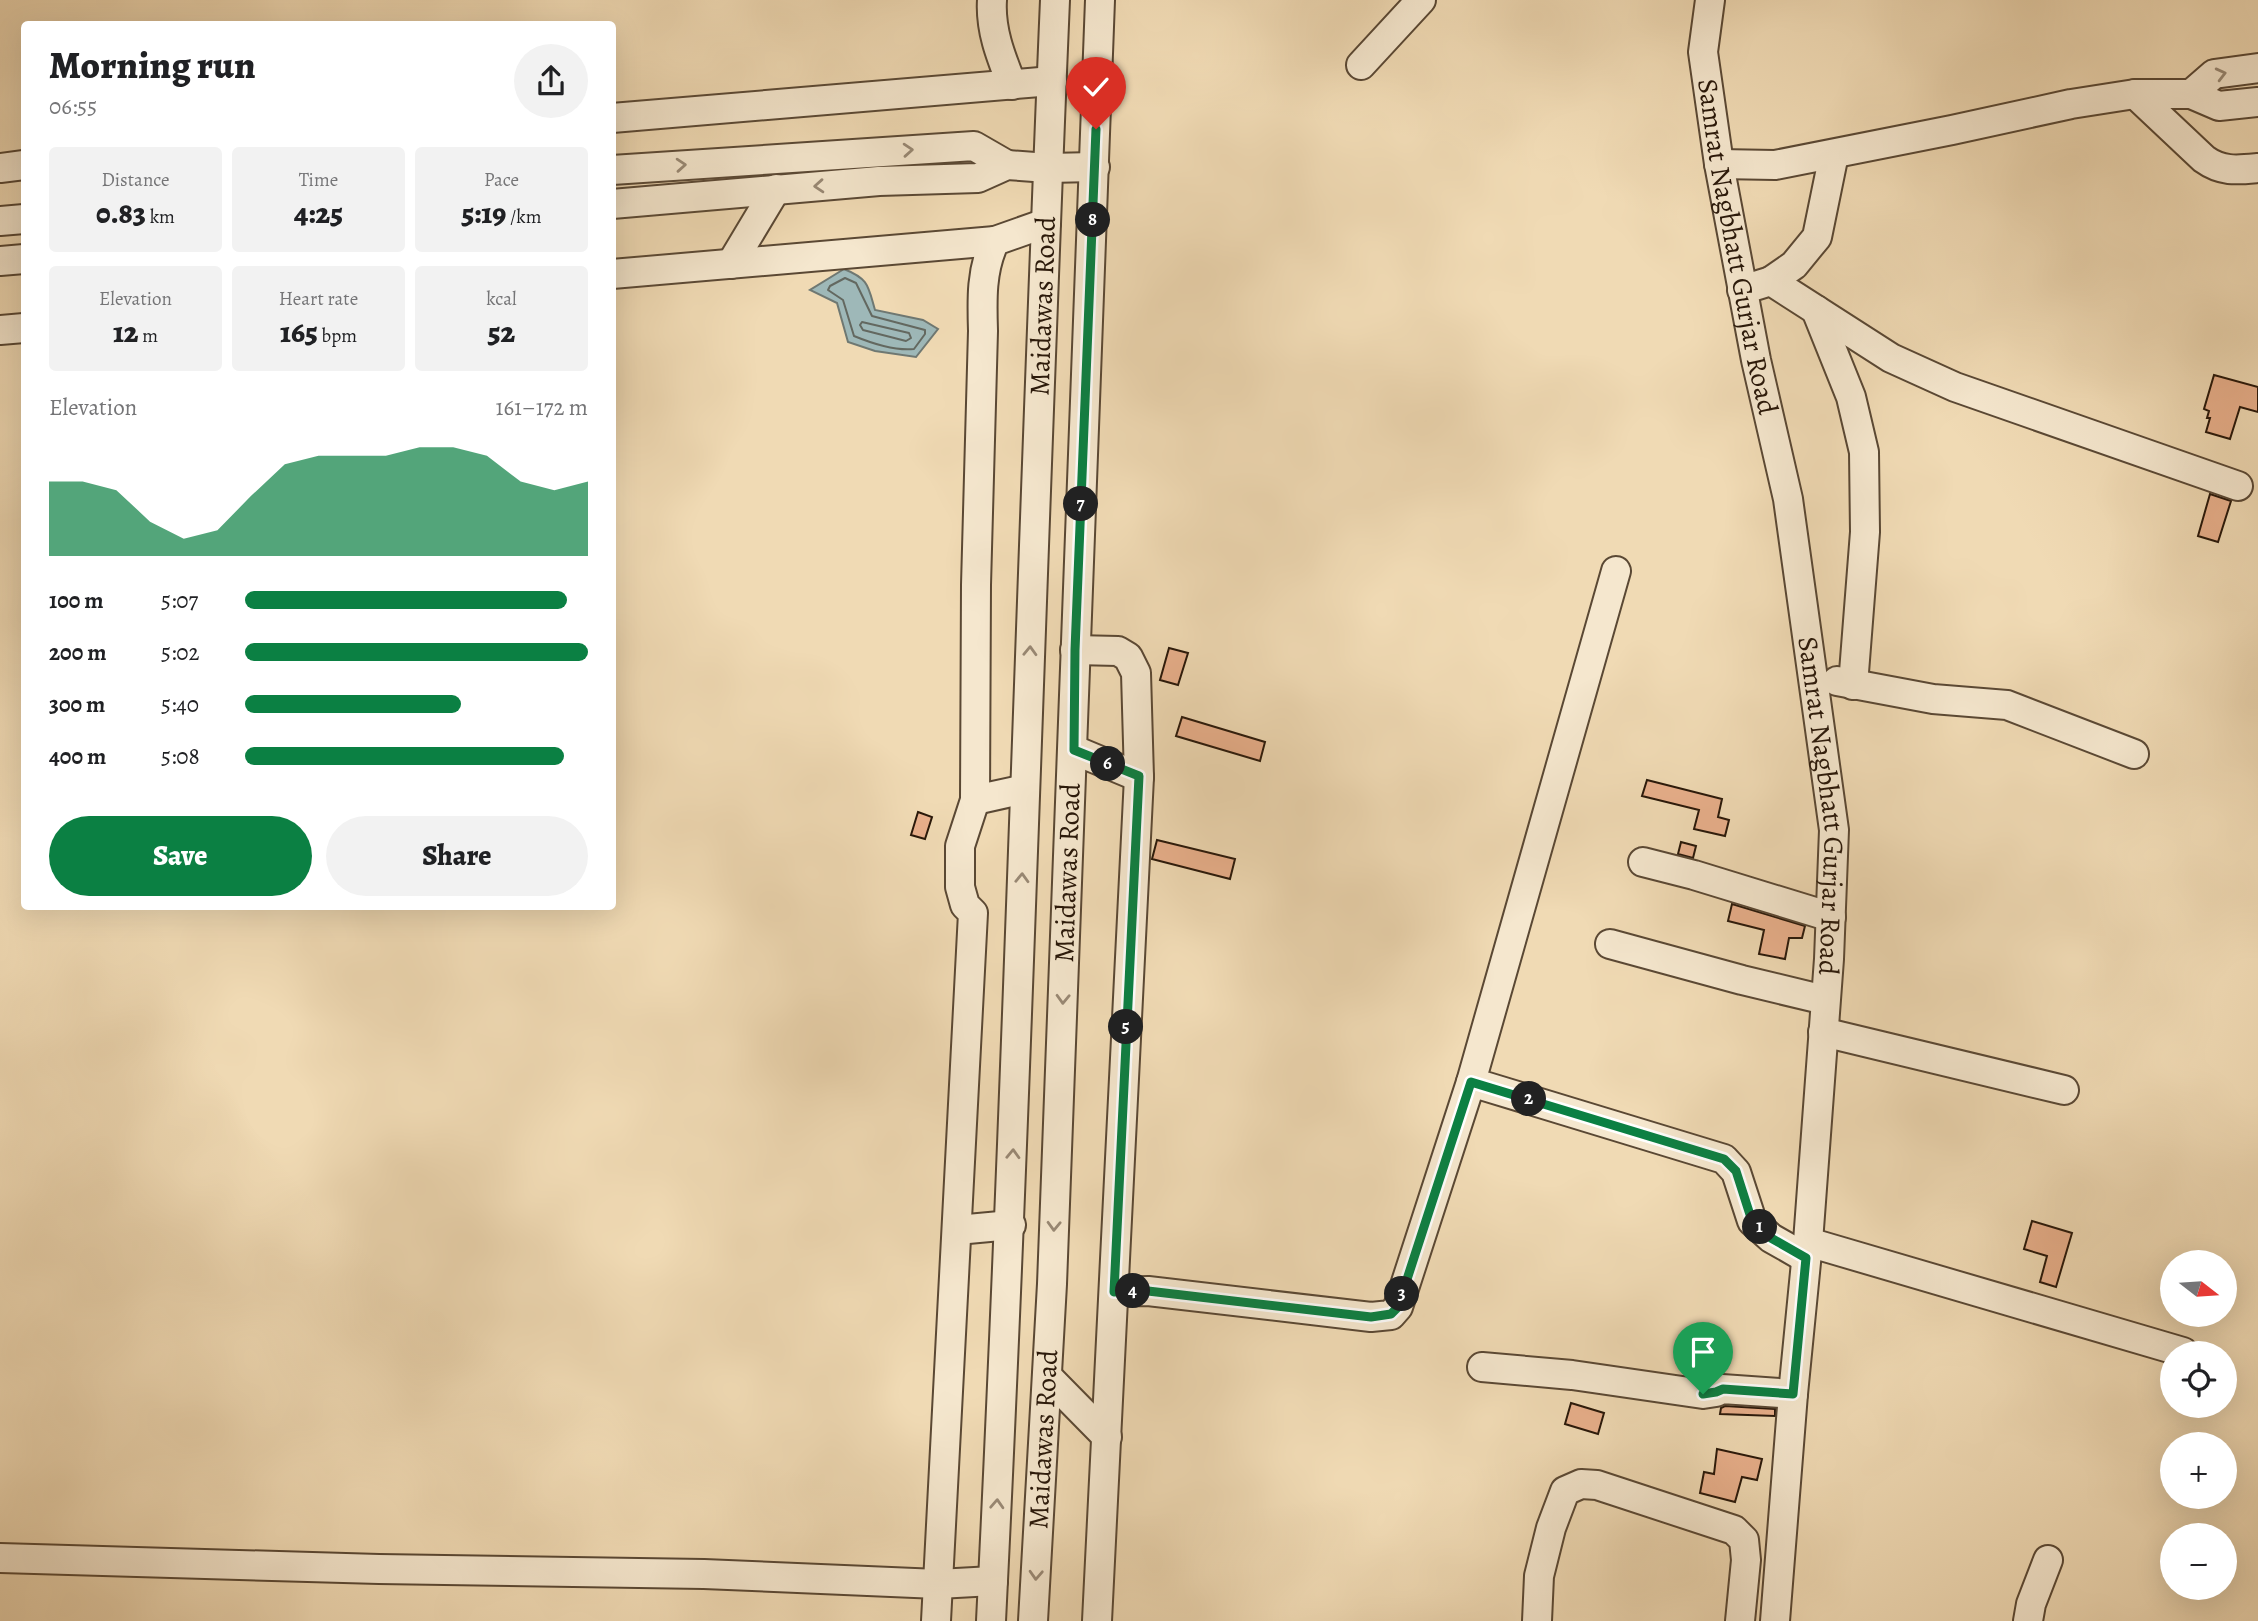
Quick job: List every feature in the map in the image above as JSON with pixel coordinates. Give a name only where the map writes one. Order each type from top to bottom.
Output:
[{"type":"street","points":[[992,0],[990,19],[1012,85]]},
{"type":"street","name":"Maidawas Road","points":[[992,1621],[1011,1225],[1055,0]]},
{"type":"street","name":"Maidawas Road","points":[[1033,1621],[1047,1376],[1074,750],[1075,650],[1100,0]]},
{"type":"street","points":[[1361,65],[1421,0]]},
{"type":"street","name":"Samrat Nagbhatt Gurjar Road","points":[[1710,0],[1703,52],[1719,164],[1742,290],[1788,499],[1834,830],[1831,916],[1807,1250],[1775,1621]]},
{"type":"street","points":[[2191,94],[2214,74],[2258,68]]},
{"type":"street","points":[[616,118],[1052,81]]},
{"type":"street","points":[[1719,164],[1775,165],[2071,104],[2135,94],[2191,94],[2219,106],[2258,102]]},
{"type":"street","points":[[2135,94],[2217,168],[2258,168]]},
{"type":"street","points":[[616,170],[974,146],[1007,165],[1095,167]]},
{"type":"street","points":[[1742,290],[1771,281],[1794,265],[1816,237],[1834,154]]},
{"type":"street","points":[[616,204],[879,181],[978,178],[1007,165]]},
{"type":"street","points":[[732,264],[776,189]]},
{"type":"street","points":[[0,221],[21,219]]},
{"type":"street","points":[[616,274],[995,241],[1046,223]]},
{"type":"street","points":[[995,241],[987,257],[982,297],[975,800],[960,846],[960,887],[965,905],[973,913],[1021,934]]},
{"type":"street","points":[[0,261],[21,259]]},
{"type":"street","points":[[1771,281],[1891,358],[1955,387],[2238,486]]},
{"type":"street","points":[[1816,310],[1851,397],[1864,452],[1865,532],[1853,685]]},
{"type":"street","points":[[0,330],[21,328]]},
{"type":"street","points":[[1114,1292],[1160,1292],[1371,1317],[1391,1314],[1398,1307],[1471,1082],[1615,571]]},
{"type":"street","points":[[1075,650],[1118,651],[1128,657],[1136,673],[1139,776],[1097,1621]]},
{"type":"street","points":[[1812,670],[1838,682],[1853,685],[1933,699],[2007,705],[2134,754]]},
{"type":"street","points":[[1074,750],[1139,776]]},
{"type":"street","points":[[975,800],[1025,789]]},
{"type":"street","points":[[1643,862],[1694,874],[1831,916]]},
{"type":"street","points":[[936,1621],[973,913]]},
{"type":"street","points":[[1610,944],[1825,1000]]},
{"type":"street","points":[[1823,1032],[2064,1090]]},
{"type":"street","points":[[1471,1082],[1724,1159],[1736,1171],[1752,1221],[1771,1238],[2160,1346]]},
{"type":"street","points":[[957,1230],[1011,1225]]},
{"type":"street","points":[[1482,1367],[1572,1375],[1703,1394],[1723,1389],[1793,1394]]},
{"type":"street","points":[[1047,1376],[1107,1437]]},
{"type":"street","points":[[1537,1621],[1539,1576],[1551,1528],[1565,1491],[1581,1484],[1597,1485],[1734,1530],[1744,1539],[1746,1560],[1740,1621]]},
{"type":"street","points":[[0,1558],[379,1569],[704,1574],[938,1584],[993,1581]]},
{"type":"street","points":[[2028,1621],[2031,1604],[2048,1560]]},
{"type":"water","points":[[844,269],[863,280],[875,310],[923,320],[938,329],[916,357],[875,351],[848,342],[837,303],[810,290]]},
{"type":"building","points":[[2214,375],[2258,387],[2258,412],[2240,407],[2230,439],[2206,432],[2210,418],[2207,418],[2209,411],[2204,409]]},
{"type":"building","points":[[2210,494],[2231,501],[2218,542],[2198,536]]},
{"type":"building","points":[[1169,648],[1188,653],[1178,685],[1160,680]]},
{"type":"building","points":[[1182,717],[1265,742],[1260,761],[1176,736]]},
{"type":"building","points":[[1647,780],[1722,799],[1718,817],[1729,820],[1725,836],[1694,829],[1699,810],[1642,796]]},
{"type":"building","points":[[918,812],[932,817],[925,839],[911,835]]},
{"type":"building","points":[[1157,840],[1235,859],[1230,879],[1152,859]]},
{"type":"building","points":[[1681,842],[1696,846],[1693,858],[1678,854]]},
{"type":"building","points":[[1732,904],[1805,926],[1802,938],[1789,938],[1785,959],[1759,954],[1764,930],[1728,921]]},
{"type":"building","points":[[2032,1221],[2072,1233],[2056,1287],[2040,1282],[2047,1256],[2024,1249]]},
{"type":"building","points":[[1571,1403],[1604,1413],[1598,1434],[1565,1424]]},
{"type":"building","points":[[1721,1408],[1775,1409],[1775,1416],[1720,1414]]},
{"type":"building","points":[[1717,1449],[1762,1459],[1757,1480],[1742,1477],[1735,1502],[1700,1493],[1704,1472],[1714,1474]]},
{"type":"route","points":[[1096,129],[1075,650],[1074,750],[1139,776],[1114,1292],[1148,1291],[1371,1317],[1391,1314],[1398,1307],[1471,1082],[1724,1159],[1736,1171],[1752,1221],[1771,1238],[1806,1258],[1793,1394],[1723,1389],[1703,1394]]}]
